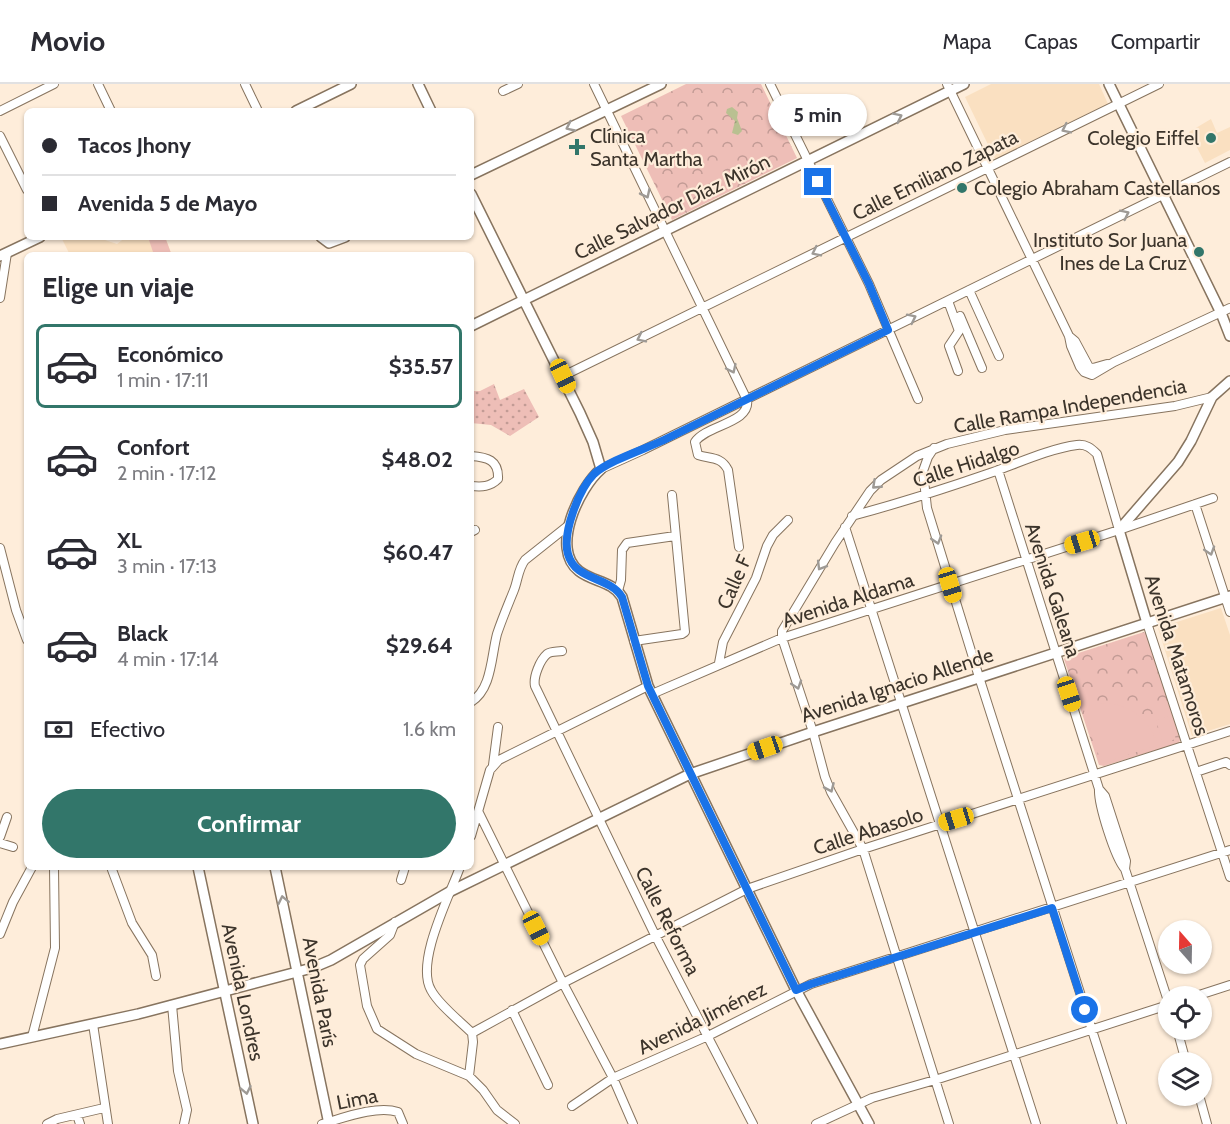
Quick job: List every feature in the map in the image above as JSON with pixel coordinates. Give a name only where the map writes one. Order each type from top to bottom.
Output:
[{"type":"main road","points":[[303,108],[351,84]]},
{"type":"main road","points":[[418,84],[430,108]]},
{"type":"main road","points":[[474,174],[661,84]]},
{"type":"main road","name":"Calle Salvador Díaz Mirón","points":[[474,324],[808,161],[949,87],[964,84]]},
{"type":"main road","points":[[1110,84],[1163,195],[1230,322]]},
{"type":"main road","points":[[474,200],[563,376],[593,442],[601,468],[585,486],[569,525],[567,552],[575,568],[618,591],[650,690],[796,990],[869,1124]]},
{"type":"main road","points":[[4,254],[34,240]]},
{"type":"main road","points":[[326,240],[334,243],[340,240]]},
{"type":"main road","points":[[1225,310],[1230,336]]},
{"type":"main road","points":[[1119,530],[1178,462],[1212,397],[1230,381]]},
{"type":"main road","name":"Avenida Matamoros","points":[[1119,530],[1147,623]]},
{"type":"main road","name":"Avenida Ignacio Allende","points":[[0,1044],[225,992],[323,964],[451,891],[690,774],[979,677],[1228,597]]},
{"type":"main road","name":"Avenida Londres","points":[[199,870],[253,1124]]},
{"type":"main road","name":"Avenida París","points":[[276,870],[298,972],[326,1123]]},
{"type":"street","points":[[0,111],[54,84]]},
{"type":"street","points":[[98,84],[110,108]]},
{"type":"street","points":[[245,84],[257,108]]},
{"type":"street","points":[[503,91],[518,84]]},
{"type":"street","points":[[594,84],[747,400],[746,411],[732,421],[704,433],[695,442],[698,455],[717,458],[728,470],[739,547]]},
{"type":"street","points":[[770,84],[846,237],[918,399]]},
{"type":"street","name":"Calle Emiliano Zapata","points":[[563,376],[1159,84]]},
{"type":"street","points":[[949,87],[1069,336],[1071,346],[1089,375],[1225,310]]},
{"type":"street","points":[[0,136],[24,184]]},
{"type":"street","points":[[601,468],[747,400],[1230,162]]},
{"type":"street","points":[[0,298],[4,254]]},
{"type":"street","points":[[969,290],[999,356]]},
{"type":"street","points":[[950,300],[982,368]]},
{"type":"street","points":[[950,300],[958,326],[958,334],[949,346],[958,371]]},
{"type":"street","name":"Calle Rampa Independencia","points":[[782,638],[782,631],[845,527],[876,483],[917,456],[958,440],[1019,428],[1175,406],[1212,397]]},
{"type":"street","name":"Calle Hidalgo","points":[[852,516],[924,496],[1075,445],[1089,447]]},
{"type":"street","name":"Avenida Matamoros","points":[[1089,447],[1097,454],[1119,530]]},
{"type":"street","points":[[934,448],[925,464],[924,496],[979,677],[1122,1124]]},
{"type":"street","points":[[474,456],[488,458],[495,464],[498,473],[498,479],[491,485],[474,486]]},
{"type":"street","name":"Avenida Galeana","points":[[998,470],[1099,789],[1098,799],[1120,863],[1130,883],[1163,986]]},
{"type":"street","points":[[634,641],[685,632],[672,495]]},
{"type":"street","name":"Avenida Aldama","points":[[494,765],[556,732],[650,690],[782,638],[872,611],[1213,498]]},
{"type":"street","points":[[1195,504],[1228,597],[1230,612]]},
{"type":"street","name":"Calle F","points":[[719,663],[723,642],[756,578],[769,540],[788,520]]},
{"type":"street","points":[[474,700],[486,685],[497,634],[521,565],[569,525]]},
{"type":"street","points":[[845,527],[1036,1124]]},
{"type":"street","points":[[618,591],[623,546],[627,543],[675,536]]},
{"type":"street","points":[[0,548],[24,632]]},
{"type":"street","name":"Avenida Matamoros","points":[[1147,623],[1196,772],[1226,851],[1230,877]]},
{"type":"street","points":[[782,638],[831,792],[863,849],[949,1124]]},
{"type":"street","name":"Calle Reforma","points":[[562,651],[551,652],[545,657],[534,682],[655,935],[753,1124]]},
{"type":"street","points":[[474,827],[490,770],[494,765],[498,727]]},
{"type":"street","name":"Calle Abasolo","points":[[472,1034],[563,983],[747,889],[863,849],[1230,731]]},
{"type":"street","points":[[1196,772],[1226,762],[1230,765]]},
{"type":"street","points":[[479,813],[613,1078],[633,1124]]},
{"type":"street","points":[[0,837],[7,817]]},
{"type":"street","points":[[0,843],[13,847]]},
{"type":"street","name":"Avenida Jiménez","points":[[572,1106],[613,1078],[708,1036],[796,990],[1226,851]]},
{"type":"street","points":[[0,934],[13,902],[30,870]]},
{"type":"street","points":[[32,1037],[55,948],[54,870]]},
{"type":"street","points":[[112,870],[132,923],[152,955],[156,976]]},
{"type":"street","points":[[401,880],[404,870]]},
{"type":"street","points":[[459,870],[434,932],[428,982],[432,993],[472,1034],[469,1076]]},
{"type":"street","points":[[394,922],[390,935],[363,959],[360,965],[367,1006],[377,1029],[416,1054],[469,1076],[483,1090],[497,1110],[515,1124]]},
{"type":"street","points":[[1212,991],[1230,985]]},
{"type":"street","points":[[172,1005],[178,1071],[187,1110],[184,1124]]},
{"type":"street","points":[[816,1124],[859,1102],[1014,1055],[1158,1007]]},
{"type":"street","points":[[512,1010],[548,1085]]},
{"type":"street","points":[[93,1024],[108,1124]]},
{"type":"street","points":[[1197,1106],[1202,1124]]},
{"type":"street","points":[[1202,1106],[1208,1124]]},
{"type":"street","points":[[47,1124],[51,1121],[104,1108]]},
{"type":"street","name":"Lima","points":[[326,1123],[358,1113],[390,1110],[398,1112],[403,1124]]},
{"type":"street","points":[[77,1115],[80,1124]]},
{"type":"shaded area","points":[[991,84],[1099,84],[1108,104],[995,159],[965,97]]},
{"type":"shaded area","name":"Colegio Eiffel","points":[[1211,119],[1217,133],[1230,127],[1230,150],[1205,163],[1189,132]]},
{"type":"shaded area","points":[[62,240],[105,240],[117,244],[122,240],[166,240],[171,252],[68,252]]},
{"type":"shaded area","points":[[1221,608],[1230,635],[1230,724],[1192,736],[1158,628]]},
{"type":"green space","points":[[686,84],[761,84],[797,158],[672,220],[621,116]]},
{"type":"green space","points":[[149,240],[166,240],[171,252],[153,252]]},
{"type":"green space","points":[[494,384],[500,400],[524,389],[539,417],[510,436],[491,425],[474,423],[474,391],[480,391]]},
{"type":"green space","points":[[1144,632],[1147,634],[1181,738],[1179,743],[1104,766],[1099,765],[1064,659]]},
{"type":"green space","points":[[1106,703],[1124,707],[1138,715],[1150,728],[1158,745],[1106,762],[1100,759],[1083,707]]},
{"type":"green space","points":[[1168,716],[1176,739],[1163,743],[1156,720]]},
{"type":"water","points":[[732,107],[738,112],[737,118],[742,131],[738,135],[732,133],[735,121],[726,113],[727,109]]},
{"type":"place","name":"Colegio Eiffel","points":[[1211,138]]},
{"type":"place","name":"Clínica Santa Martha","points":[[577,147]]},
{"type":"place","name":"Colegio Abraham Castellanos","points":[[962,188]]},
{"type":"place","name":"Instituto Sor Juana Ines de La Cruz","points":[[1199,252]]},
{"type":"route","points":[[818,182],[869,284],[888,330],[643,450],[601,468],[592,476],[578,500],[569,525],[567,552],[575,568],[610,585],[622,597],[648,686],[796,990],[1052,908],[1085,1010]]}]
